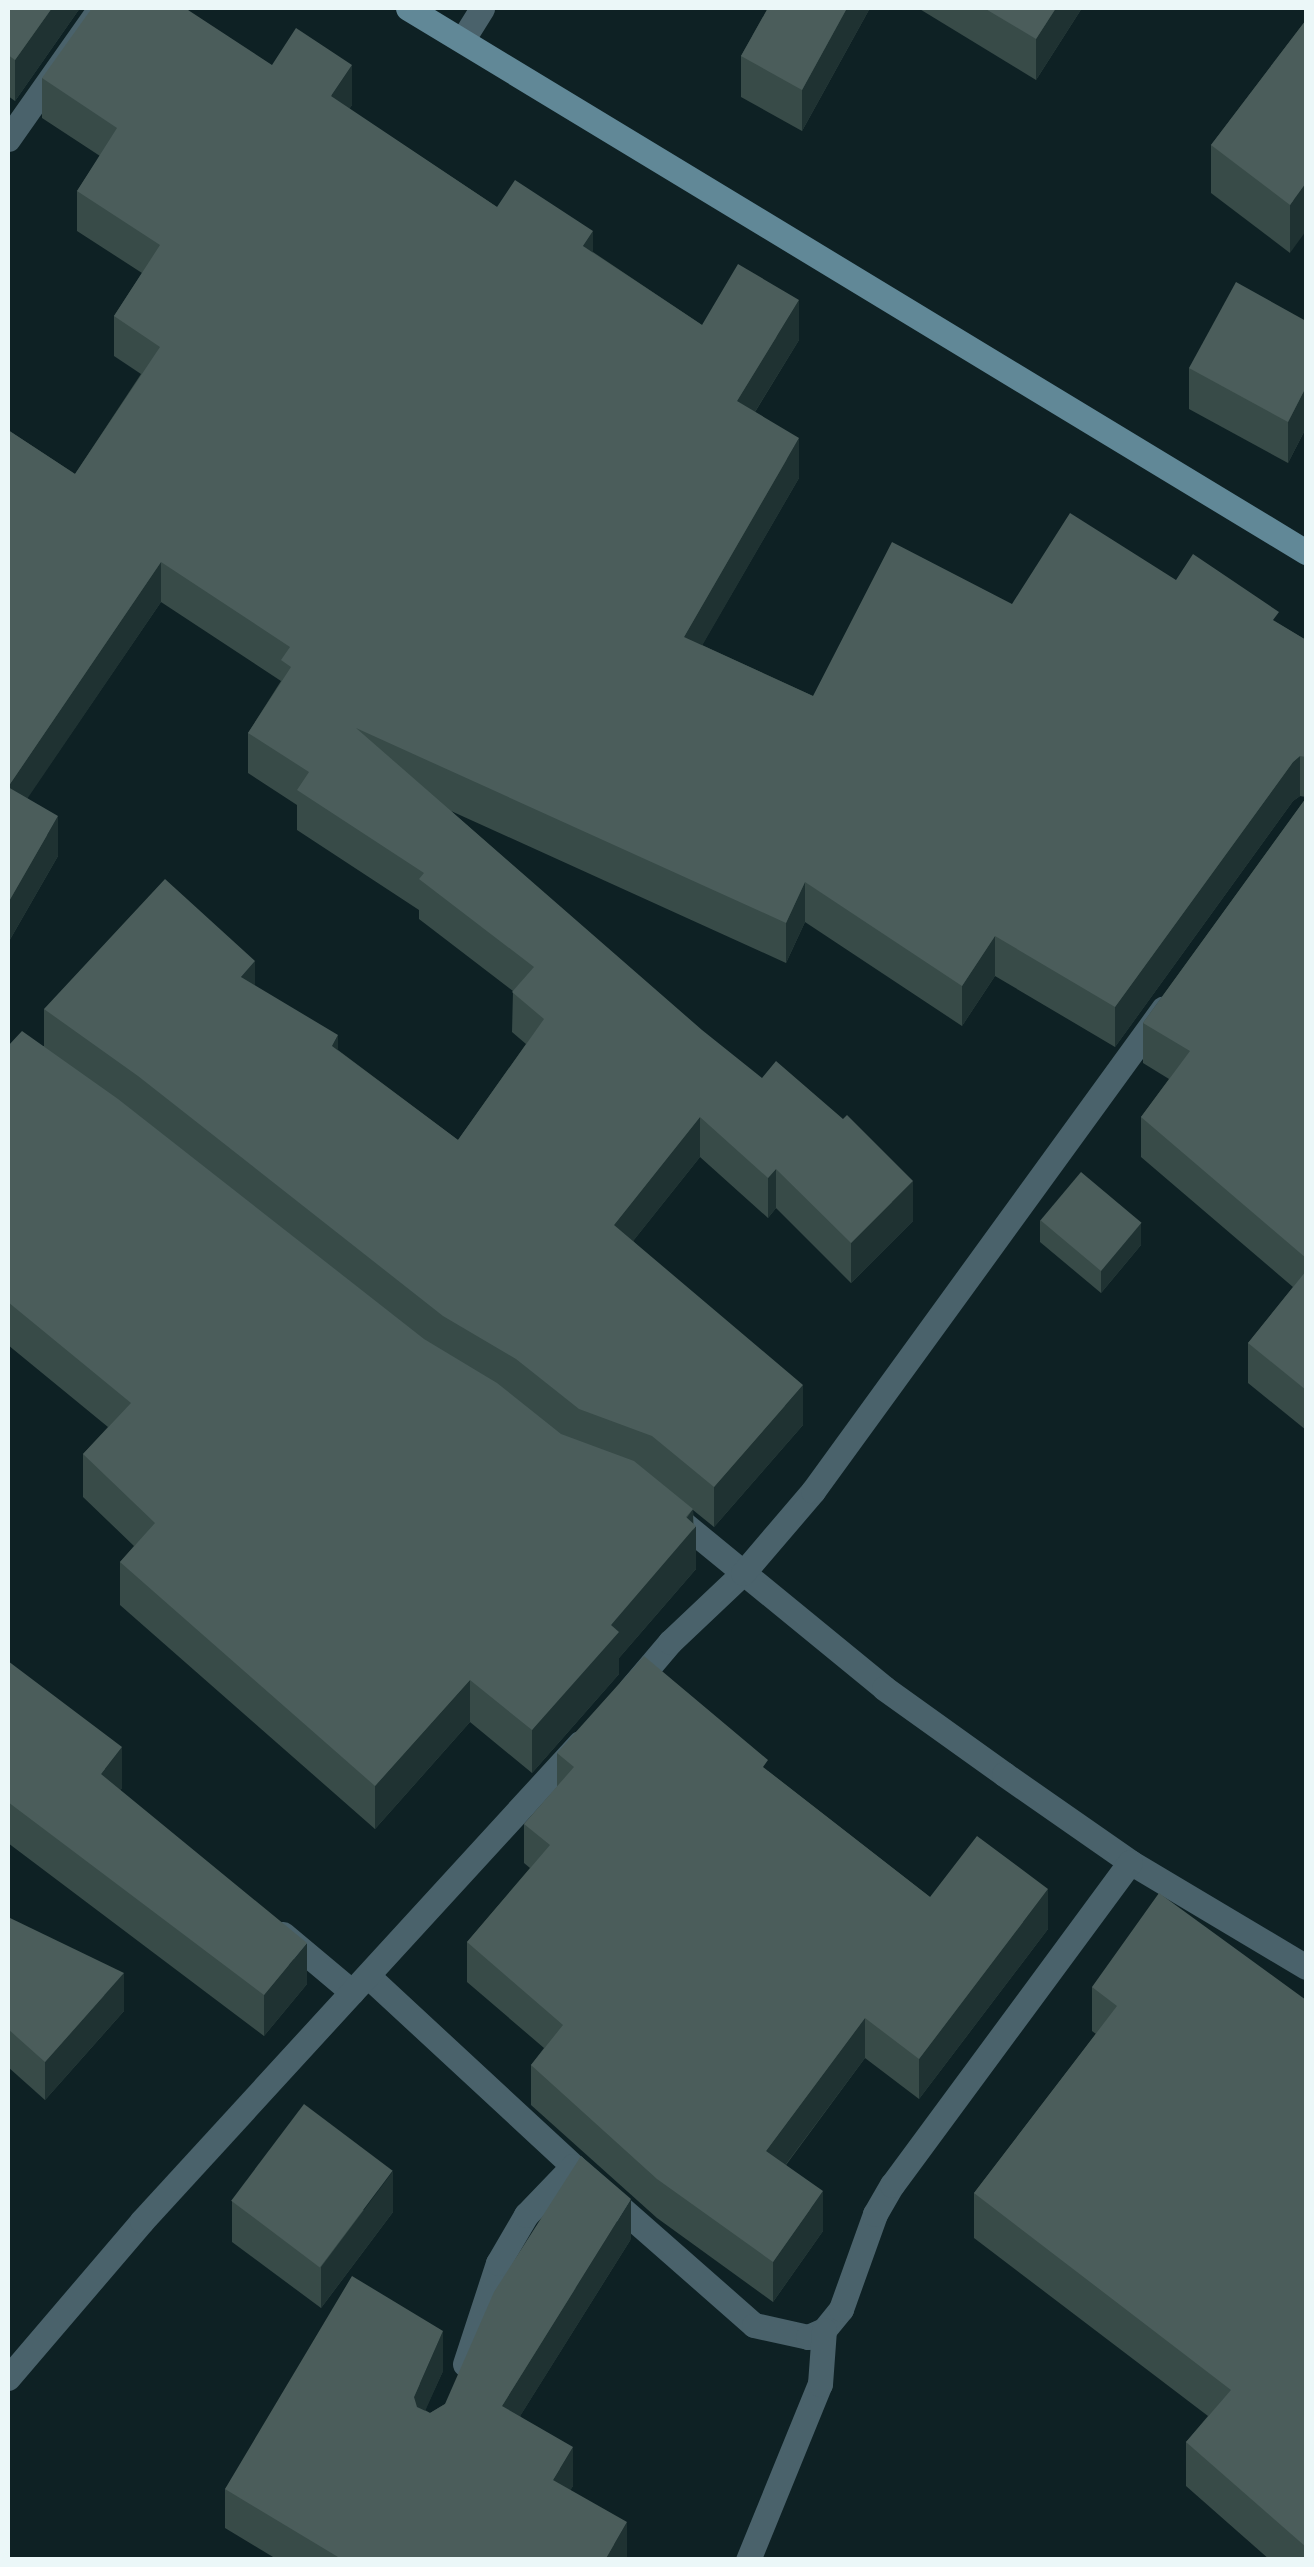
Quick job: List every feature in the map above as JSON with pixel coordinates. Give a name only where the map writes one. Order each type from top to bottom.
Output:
[{"type":"main road","points":[[408,8],[1306,552]]},
{"type":"street","points":[[8,139],[100,8]]},
{"type":"street","points":[[462,39],[482,8]]},
{"type":"street","points":[[618,1704],[670,1642],[743,1573],[869,1416],[1176,992]]},
{"type":"street","points":[[654,1499],[884,1688],[1130,1862],[1306,1968]]},
{"type":"street","points":[[8,2378],[142,2221],[592,1731]]},
{"type":"street","points":[[264,1918],[360,1984],[754,2325],[808,2338],[824,2330],[841,2309],[875,2214],[892,2185],[1130,1862]]},
{"type":"street","points":[[456,2383],[498,2262],[526,2215],[573,2166]]},
{"type":"street","points":[[748,2560],[820,2384],[824,2330]]},
{"type":"building","points":[[8,8],[52,8],[15,60],[8,55]]},
{"type":"building","points":[[92,8],[185,8],[272,65],[296,28],[352,65],[331,96],[497,207],[515,180],[593,231],[583,246],[702,325],[738,264],[799,300],[737,401],[799,438],[684,637],[813,696],[892,542],[1012,604],[1070,513],[1176,580],[1193,554],[1279,612],[1273,620],[1306,640],[1306,757],[1300,756],[1293,762],[1115,1007],[995,936],[962,986],[805,882],[786,923],[356,728],[702,1030],[762,1078],[776,1061],[843,1119],[847,1115],[913,1181],[851,1243],[776,1169],[768,1178],[700,1117],[614,1225],[803,1385],[714,1487],[652,1436],[579,1409],[516,1359],[443,1316],[138,1076],[44,1009],[165,879],[255,961],[241,977],[338,1035],[332,1046],[458,1140],[544,1019],[512,992],[534,967],[419,879],[424,873],[297,790],[309,772],[248,733],[291,667],[281,660],[290,647],[161,562],[8,787],[8,430],[75,474],[160,347],[114,316],[160,245],[77,191],[117,128],[42,78]]},
{"type":"building","points":[[768,8],[847,8],[802,90],[741,56]]},
{"type":"building","points":[[984,8],[1056,8],[1036,39]]},
{"type":"building","points":[[1306,20],[1306,183],[1290,205],[1211,145]]},
{"type":"building","points":[[1236,282],[1306,321],[1306,387],[1288,422],[1189,368]]},
{"type":"building","points":[[8,787],[58,816],[8,903]]},
{"type":"building","points":[[1306,798],[1306,1258],[1141,1117],[1190,1051],[1143,1023]]},
{"type":"building","points":[[22,1031],[118,1099],[424,1339],[497,1383],[561,1434],[634,1461],[693,1509],[686,1517],[696,1526],[611,1625],[619,1632],[532,1730],[470,1680],[375,1786],[120,1562],[155,1523],[83,1454],[131,1403],[8,1302],[8,1046]]},
{"type":"building","points":[[1081,1172],[1142,1223],[1101,1271],[1041,1220]]},
{"type":"building","points":[[1306,1271],[1306,1390],[1248,1343]]},
{"type":"building","points":[[644,1656],[768,1760],[763,1767],[930,1897],[977,1836],[1048,1889],[919,2059],[865,2018],[766,2151],[823,2191],[773,2262],[657,2179],[531,2065],[563,2025],[467,1942],[550,1845],[524,1824],[574,1767],[557,1753]]},
{"type":"building","points":[[8,1661],[122,1747],[101,1774],[307,1943],[264,1995],[8,1802]]},
{"type":"building","points":[[1159,1893],[1306,2000],[1306,2547],[1186,2442],[1231,2390],[974,2193],[1117,2006],[1092,1987]]},
{"type":"building","points":[[8,1917],[124,1973],[45,2062],[8,2029]]},
{"type":"building","points":[[304,2104],[393,2171],[320,2267],[231,2201]]},
{"type":"building","points":[[581,2156],[631,2199],[502,2406],[573,2447],[553,2480],[627,2522],[605,2560],[343,2560],[225,2489],[352,2276],[443,2331],[414,2397],[417,2407],[430,2413],[445,2404],[494,2292]]}]
